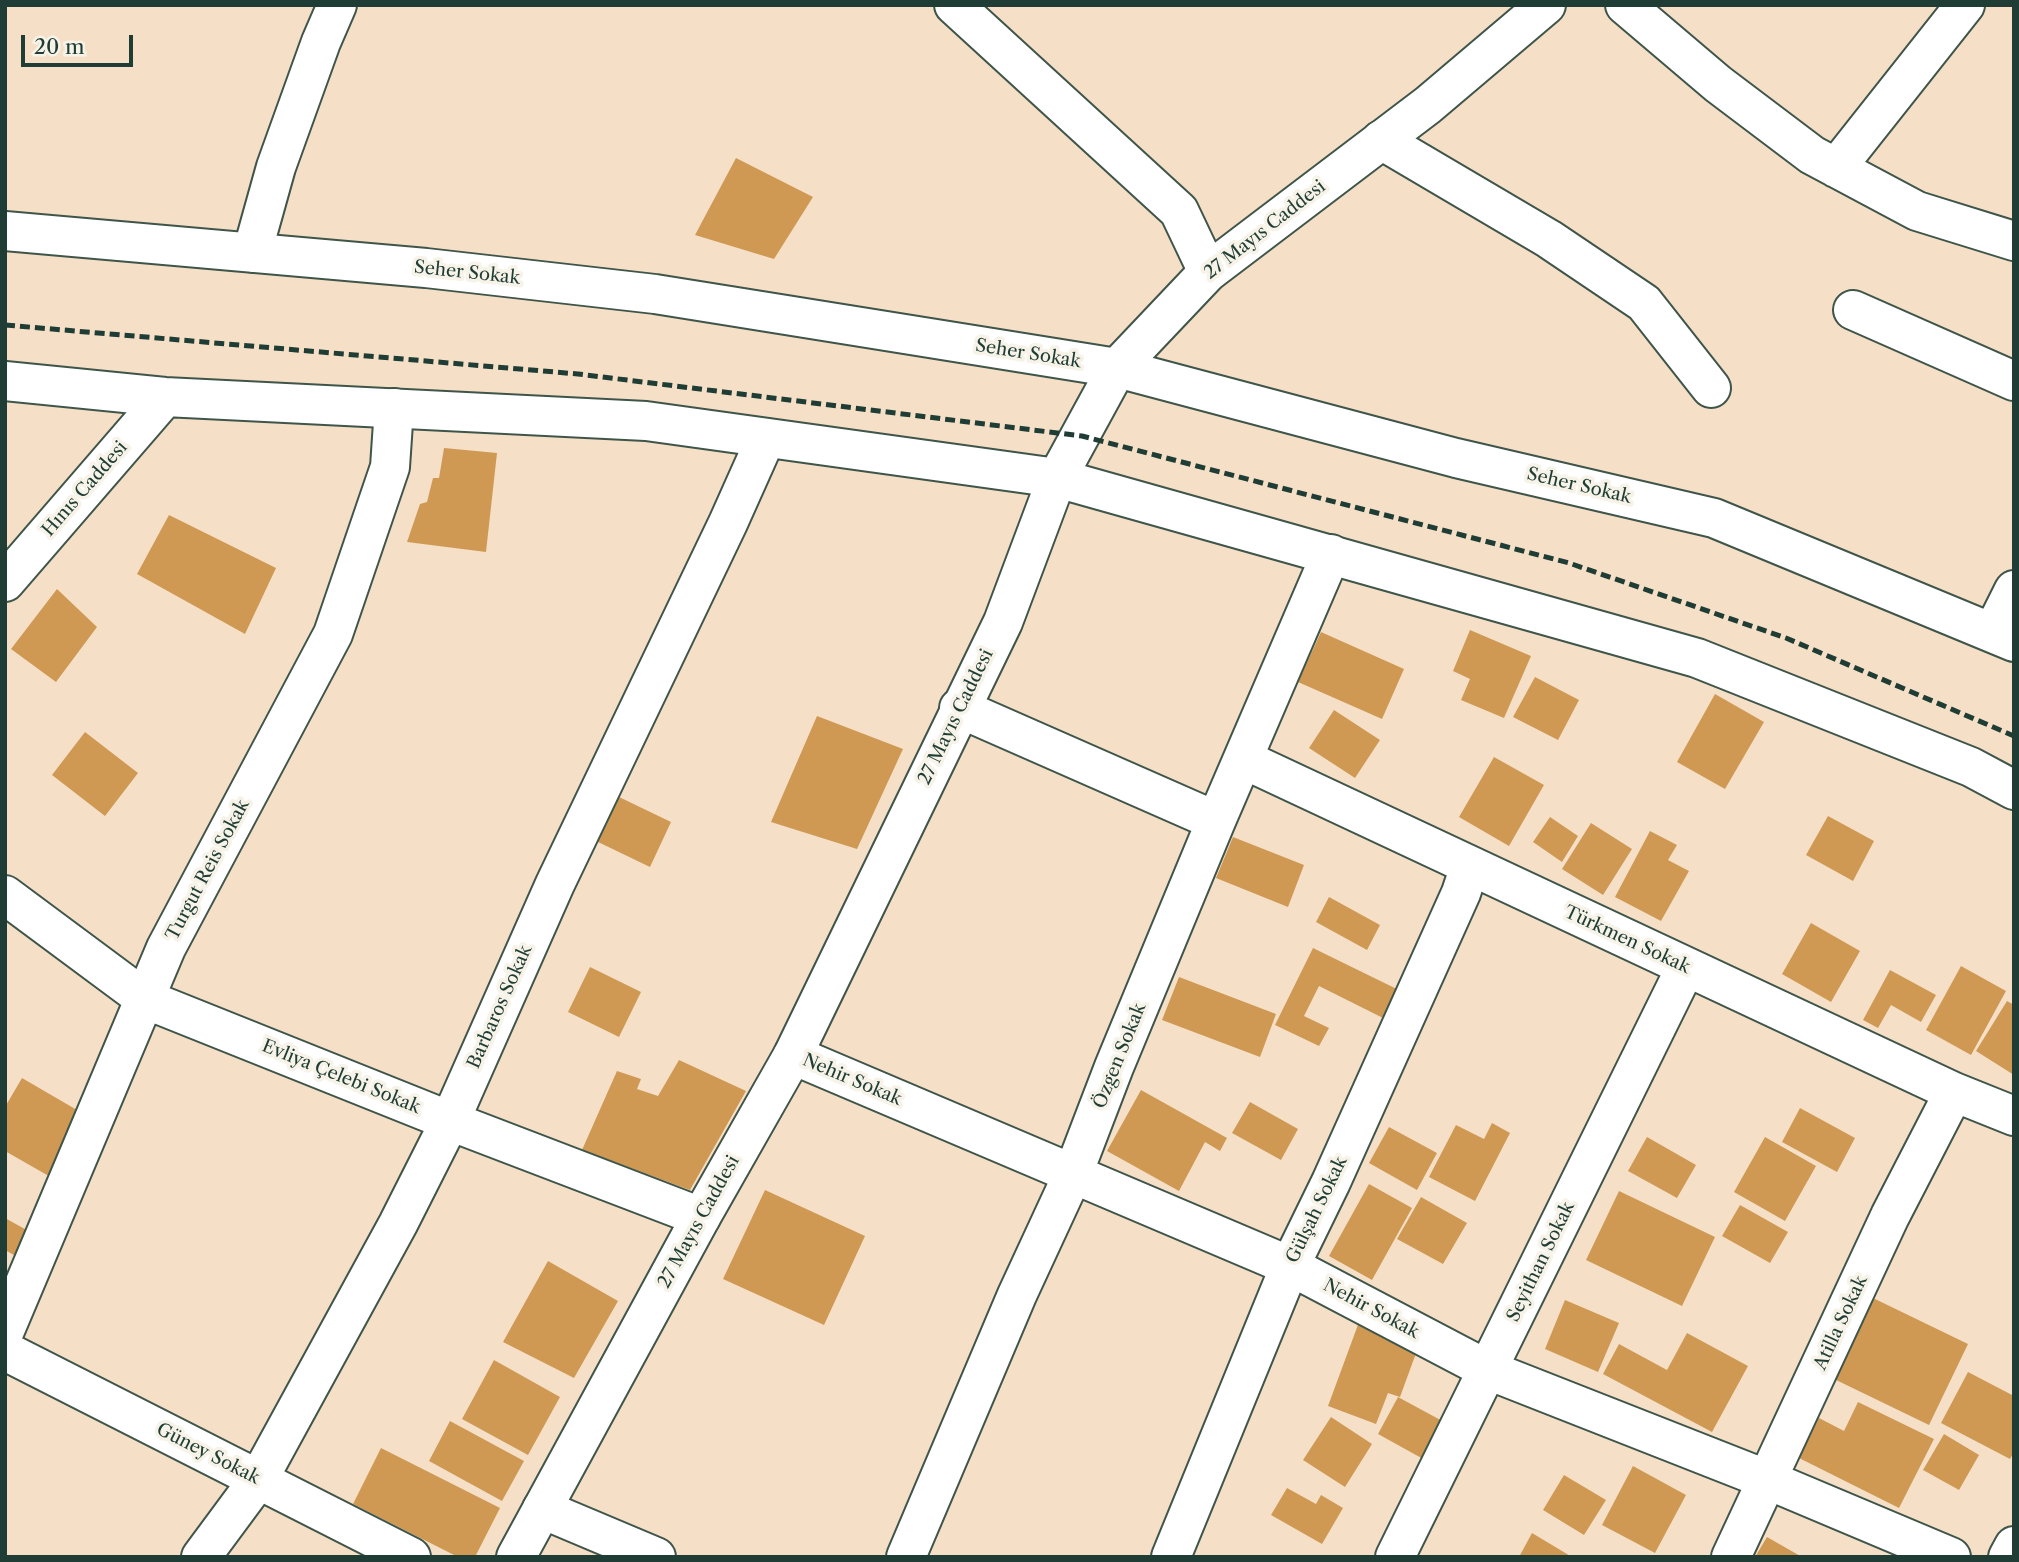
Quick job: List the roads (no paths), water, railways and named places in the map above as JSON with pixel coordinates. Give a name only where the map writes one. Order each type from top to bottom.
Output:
[{"type":"street","points":[[252,253],[276,167],[337,5]]},
{"type":"street","points":[[954,5],[1179,211],[1208,272]]},
{"type":"street","name":"27 Mayıs Caddesi","points":[[516,1557],[701,1217],[793,1055],[1003,622],[1057,478],[1117,368],[1208,272],[1428,105],[1546,5]]},
{"type":"street","points":[[1625,5],[1718,84],[1812,155],[1917,211],[2014,241]]},
{"type":"street","points":[[1836,168],[1965,5]]},
{"type":"street","points":[[1381,140],[1549,239],[1644,303],[1711,388]]},
{"type":"street","name":"Seher Sokak","points":[[5,231],[426,268],[656,294],[1117,368],[1456,458],[1714,518],[2003,637]]},
{"type":"street","points":[[1853,310],[2014,381]]},
{"type":"street","points":[[5,381],[165,397],[646,421],[1057,478],[1697,658],[1971,767],[2014,790]]},
{"type":"street","name":"Hınıs Caddesi","points":[[5,582],[165,397]]},
{"type":"street","name":"Turgut Reis Sokak","points":[[5,1330],[166,948],[333,634],[390,467],[394,408]]},
{"type":"street","name":"Barbaros Sokak","points":[[201,1557],[258,1479],[398,1224],[450,1121],[555,884],[766,438]]},
{"type":"street","name":"Özgen Sokak","points":[[906,1557],[1017,1295],[1073,1174],[1114,1067],[1216,821],[1331,554]]},
{"type":"street","points":[[2003,637],[2014,590]]},
{"type":"street","points":[[960,708],[1216,821]]},
{"type":"street","name":"Türkmen Sokak","points":[[1243,759],[1954,1092],[2014,1116]]},
{"type":"street","name":"Gülşah Sokak","points":[[1171,1557],[1290,1266],[1433,956],[1470,866]]},
{"type":"street","name":"Evliya Çelebi Sokak","points":[[5,895],[145,999],[450,1121],[701,1217]]},
{"type":"street","name":"Seyithan Sokak","points":[[1395,1557],[1686,967]]},
{"type":"street","name":"Nehir Sokak","points":[[793,1055],[1290,1266],[1488,1370],[1768,1480],[1951,1557]]},
{"type":"street","name":"Atilla Sokak","points":[[1731,1557],[1890,1216],[1954,1092]]},
{"type":"street","name":"Güney Sokak","points":[[5,1351],[411,1557]]},
{"type":"street","points":[[542,1509],[656,1557]]},
{"type":"street","points":[[2008,1557],[2014,1546]]},
{"type":"railway","points":[[5,325],[578,374],[1082,436],[1569,563],[1786,638],[2014,736]]}]
